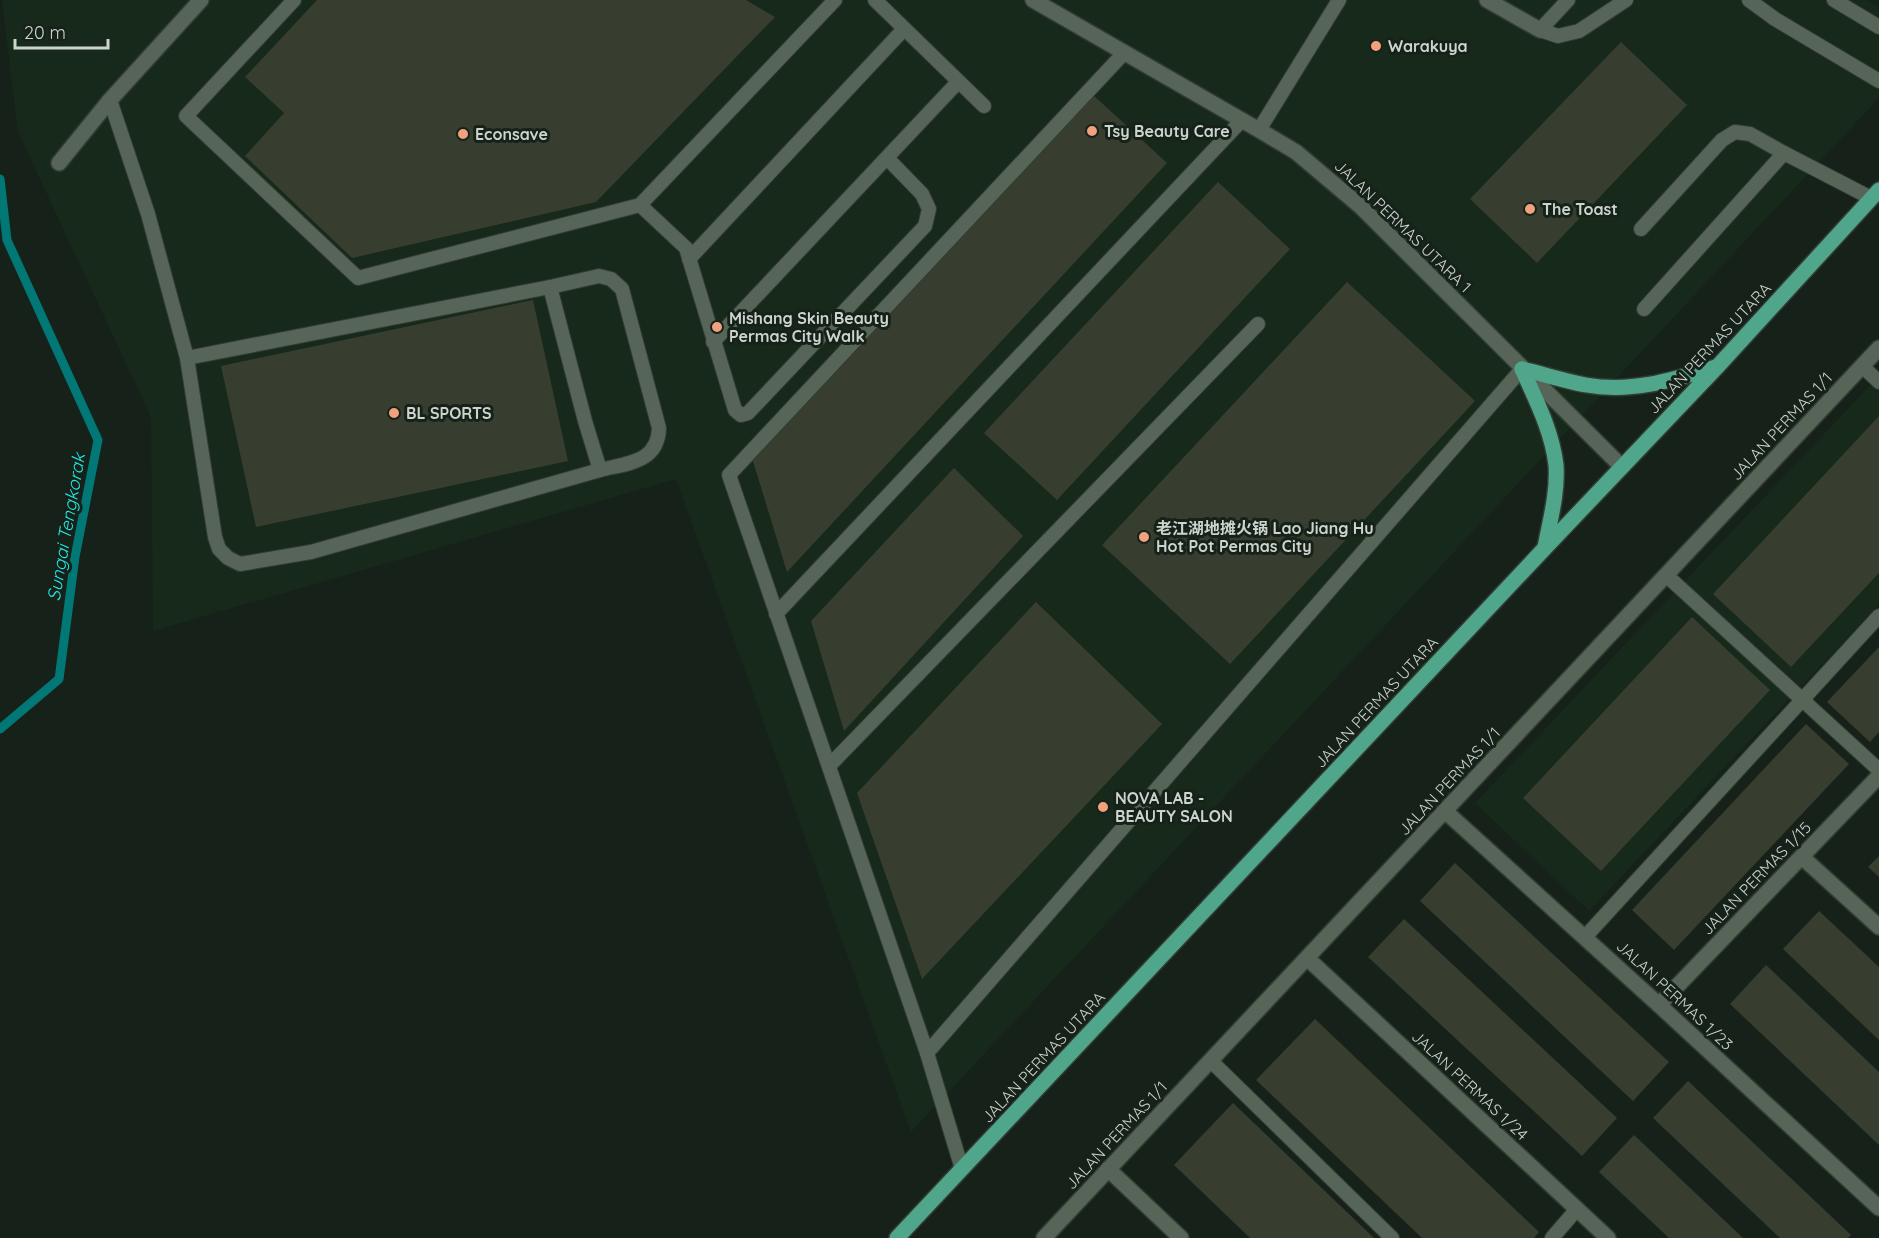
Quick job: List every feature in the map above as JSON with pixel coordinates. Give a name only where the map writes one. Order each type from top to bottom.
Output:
[{"type":"main road","name":"JALAN PERMAS UTARA","points":[[897,1238],[1718,366],[1875,194]]},
{"type":"main road","points":[[1522,369],[1587,385],[1626,387],[1663,383],[1718,366]]},
{"type":"main road","points":[[1522,369],[1548,427],[1556,465],[1554,496],[1544,549]]},
{"type":"street","points":[[59,163],[110,100],[201,0]]},
{"type":"street","name":"JALAN PERMAS UTARA 1","points":[[1033,0],[1296,152],[1360,206],[1622,467]]},
{"type":"street","points":[[1487,0],[1540,30]]},
{"type":"street","name":"JALAN PERMAS 1/1","points":[[1044,1238],[1879,348]]},
{"type":"street","name":"JALAN PERMAS 1/15","points":[[1659,1005],[1879,776]]},
{"type":"street","name":"JALAN PERMAS 1/23","points":[[1445,811],[1879,1208]]},
{"type":"street","points":[[1802,857],[1879,927]]},
{"type":"street","name":"JALAN PERMAS 1/24","points":[[1306,958],[1608,1238]]},
{"type":"street","points":[[1108,1170],[1181,1238]]},
{"type":"lane","points":[[294,0],[186,116],[358,278],[640,205],[833,1]]},
{"type":"lane","points":[[875,0],[984,106]]},
{"type":"lane","points":[[1259,130],[1339,0]]},
{"type":"lane","points":[[1568,0],[1540,30],[1558,36],[1579,31],[1626,0]]},
{"type":"lane","points":[[1749,0],[1775,19],[1879,81]]},
{"type":"lane","points":[[1834,0],[1879,27]]},
{"type":"lane","points":[[689,259],[904,29]]},
{"type":"lane","points":[[962,1169],[927,1053],[729,475],[1124,53]]},
{"type":"lane","points":[[713,342],[958,82]]},
{"type":"lane","points":[[110,100],[148,214],[187,358],[215,537],[219,549],[228,558],[240,564],[311,552],[643,459],[658,441],[658,428],[622,289],[611,279],[599,276],[187,358]]},
{"type":"lane","points":[[776,614],[1242,120]]},
{"type":"lane","points":[[1641,229],[1722,140],[1735,132],[1750,134],[1784,153],[1875,194]]},
{"type":"lane","points":[[1644,309],[1784,153]]},
{"type":"lane","points":[[640,205],[686,248],[735,410],[741,415],[748,413],[925,226],[929,209],[922,194],[887,158]]},
{"type":"lane","points":[[550,287],[600,470]]},
{"type":"lane","points":[[829,766],[1258,324]]},
{"type":"lane","points":[[1862,366],[1879,382]]},
{"type":"lane","points":[[927,1053],[1522,369]]},
{"type":"lane","points":[[1666,575],[1879,770]]},
{"type":"lane","points":[[1585,937],[1879,616]]},
{"type":"lane","points":[[1211,1061],[1392,1238]]},
{"type":"lane","points":[[1552,1238],[1577,1209]]},
{"type":"shaded area","points":[[2,0],[1866,0],[1879,7],[1879,98],[911,1132],[676,479],[153,631],[151,417],[18,132]]},
{"type":"shaded area","points":[[1879,376],[1879,604],[1589,911],[1475,803]]},
{"type":"building","name":"Econsave","points":[[317,0],[746,0],[775,17],[596,202],[352,258],[245,156],[284,113],[245,77]]},
{"type":"building","points":[[1621,42],[1687,105],[1537,263],[1470,199]]},
{"type":"building","points":[[1091,93],[1167,163],[787,572],[752,458]]},
{"type":"building","points":[[1218,182],[1290,249],[1057,500],[984,433]]},
{"type":"building","points":[[1347,282],[1475,401],[1230,664],[1102,545]]},
{"type":"building","name":"BL SPORTS","points":[[533,300],[568,461],[256,527],[221,366]]},
{"type":"building","points":[[1879,416],[1879,573],[1791,667],[1713,594]]},
{"type":"building","points":[[954,468],[1023,536],[844,731],[811,621]]},
{"type":"building","points":[[1036,602],[1162,724],[922,979],[857,793]]},
{"type":"building","points":[[1692,617],[1770,690],[1601,871],[1523,798]]},
{"type":"building","points":[[1879,647],[1879,732],[1870,742],[1827,702]]},
{"type":"building","points":[[1806,724],[1849,764],[1674,950],[1632,910]]},
{"type":"building","points":[[1879,856],[1879,877],[1868,867]]},
{"type":"building","points":[[1455,863],[1669,1062],[1633,1101],[1420,901]]},
{"type":"building","points":[[1819,911],[1879,967],[1879,1040],[1783,949]]},
{"type":"building","points":[[1404,919],[1617,1118],[1582,1156],[1368,957]]},
{"type":"building","points":[[1766,965],[1879,1072],[1879,1145],[1730,1004]]},
{"type":"building","points":[[1315,1019],[1539,1232],[1534,1238],[1422,1238],[1256,1080]]},
{"type":"building","points":[[1688,1081],[1851,1235],[1848,1238],[1780,1238],[1653,1118]]},
{"type":"building","points":[[1233,1103],[1374,1238],[1250,1238],[1174,1165]]},
{"type":"building","points":[[1634,1135],[1743,1238],[1669,1238],[1599,1172]]},
{"type":"waterway","name":"Sungai Tengkorak","points":[[0,179],[7,240],[98,440],[75,557],[59,679],[0,729]]},
{"type":"place","name":"Warakuya","points":[[1376,46]]},
{"type":"place","name":"Tsy Beauty Care","points":[[1092,131]]},
{"type":"place","name":"Econsave","points":[[463,134]]},
{"type":"place","name":"The Toast","points":[[1530,209]]},
{"type":"place","name":"Mishang Skin Beauty Permas City Walk","points":[[717,327]]},
{"type":"place","name":"BL SPORTS","points":[[394,413]]},
{"type":"place","name":"老江湖地摊火锅 Lao Jiang Hu Hot Pot Permas City","points":[[1144,537]]},
{"type":"place","name":"NOVA LAB - BEAUTY SALON","points":[[1103,807]]}]
